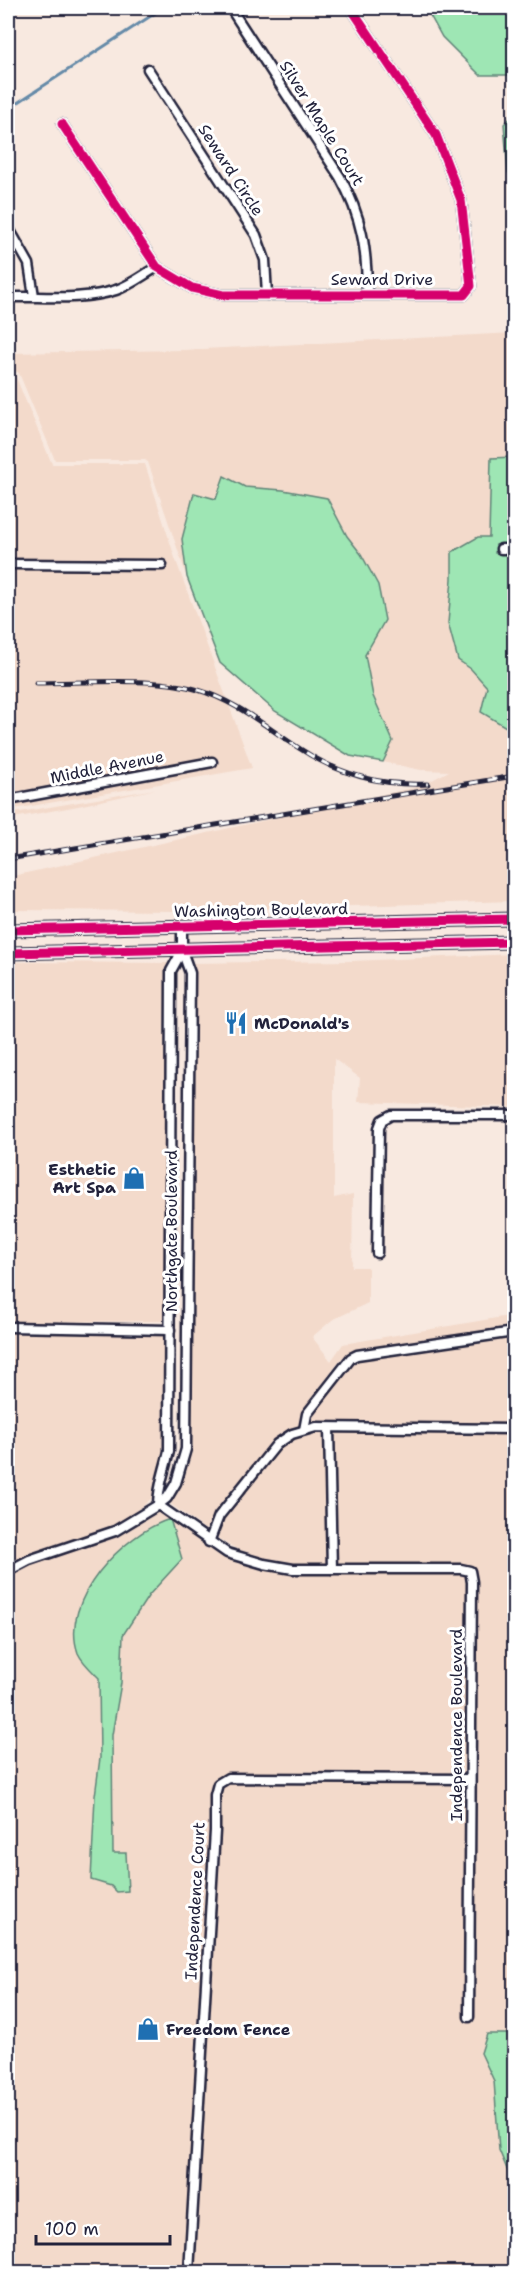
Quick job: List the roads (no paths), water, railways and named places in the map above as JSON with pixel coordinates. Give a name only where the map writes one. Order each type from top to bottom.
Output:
[{"type":"main road","name":"Washington Boulevard","points":[[8,930],[514,919]]},
{"type":"main road","points":[[8,953],[514,942]]},
{"type":"street","name":"Seward Drive","points":[[62,124],[157,267],[181,283],[204,292],[224,295],[460,296],[468,293],[471,286],[461,200],[436,135],[351,8]]},
{"type":"street","name":"Silver Maple Court","points":[[233,12],[350,195],[364,241],[367,294]]},
{"type":"street","name":"Seward Circle","points":[[148,69],[256,235],[265,260],[267,295]]},
{"type":"street","points":[[8,227],[29,264],[34,296]]},
{"type":"street","points":[[8,297],[84,296],[105,293],[129,284],[157,267]]},
{"type":"street","points":[[501,549],[514,549]]},
{"type":"street","points":[[8,564],[162,565]]},
{"type":"street","name":"Middle Avenue","points":[[8,800],[212,762]]},
{"type":"street","name":"Northgate Boulevard","points":[[8,1571],[29,1560],[115,1531],[158,1505],[167,1498],[176,1483],[186,1449],[189,973],[182,951],[182,926]]},
{"type":"street","name":"Northgate Boulevard","points":[[158,1505],[158,1487],[169,1451],[171,971],[182,951]]},
{"type":"street","points":[[377,1253],[379,1128],[382,1120],[391,1115],[514,1115]]},
{"type":"street","points":[[8,1327],[170,1330]]},
{"type":"street","points":[[304,1430],[307,1414],[351,1358],[357,1355],[514,1332]]},
{"type":"street","points":[[329,1428],[332,1569]]},
{"type":"street","points":[[209,1542],[219,1516],[277,1444],[304,1430],[329,1428],[514,1429]]},
{"type":"street","name":"Independence Boulevard","points":[[158,1505],[227,1553],[264,1564],[293,1569],[461,1569],[470,1571],[472,1582],[469,2017]]},
{"type":"street","name":"Independence Court","points":[[189,2272],[214,1843],[214,1795],[218,1784],[228,1778],[470,1779]]},
{"type":"waterway","points":[[8,109],[163,8]]},
{"type":"railway","points":[[36,683],[138,682],[195,689],[225,700],[302,750],[332,766],[379,781],[428,784]]},
{"type":"railway","points":[[8,859],[514,776]]},
{"type":"place","name":"McDonald's","points":[[236,1023]]},
{"type":"place","name":"Esthetic Art Spa","points":[[134,1178]]},
{"type":"place","name":"Freedom Fence","points":[[148,2029]]}]
